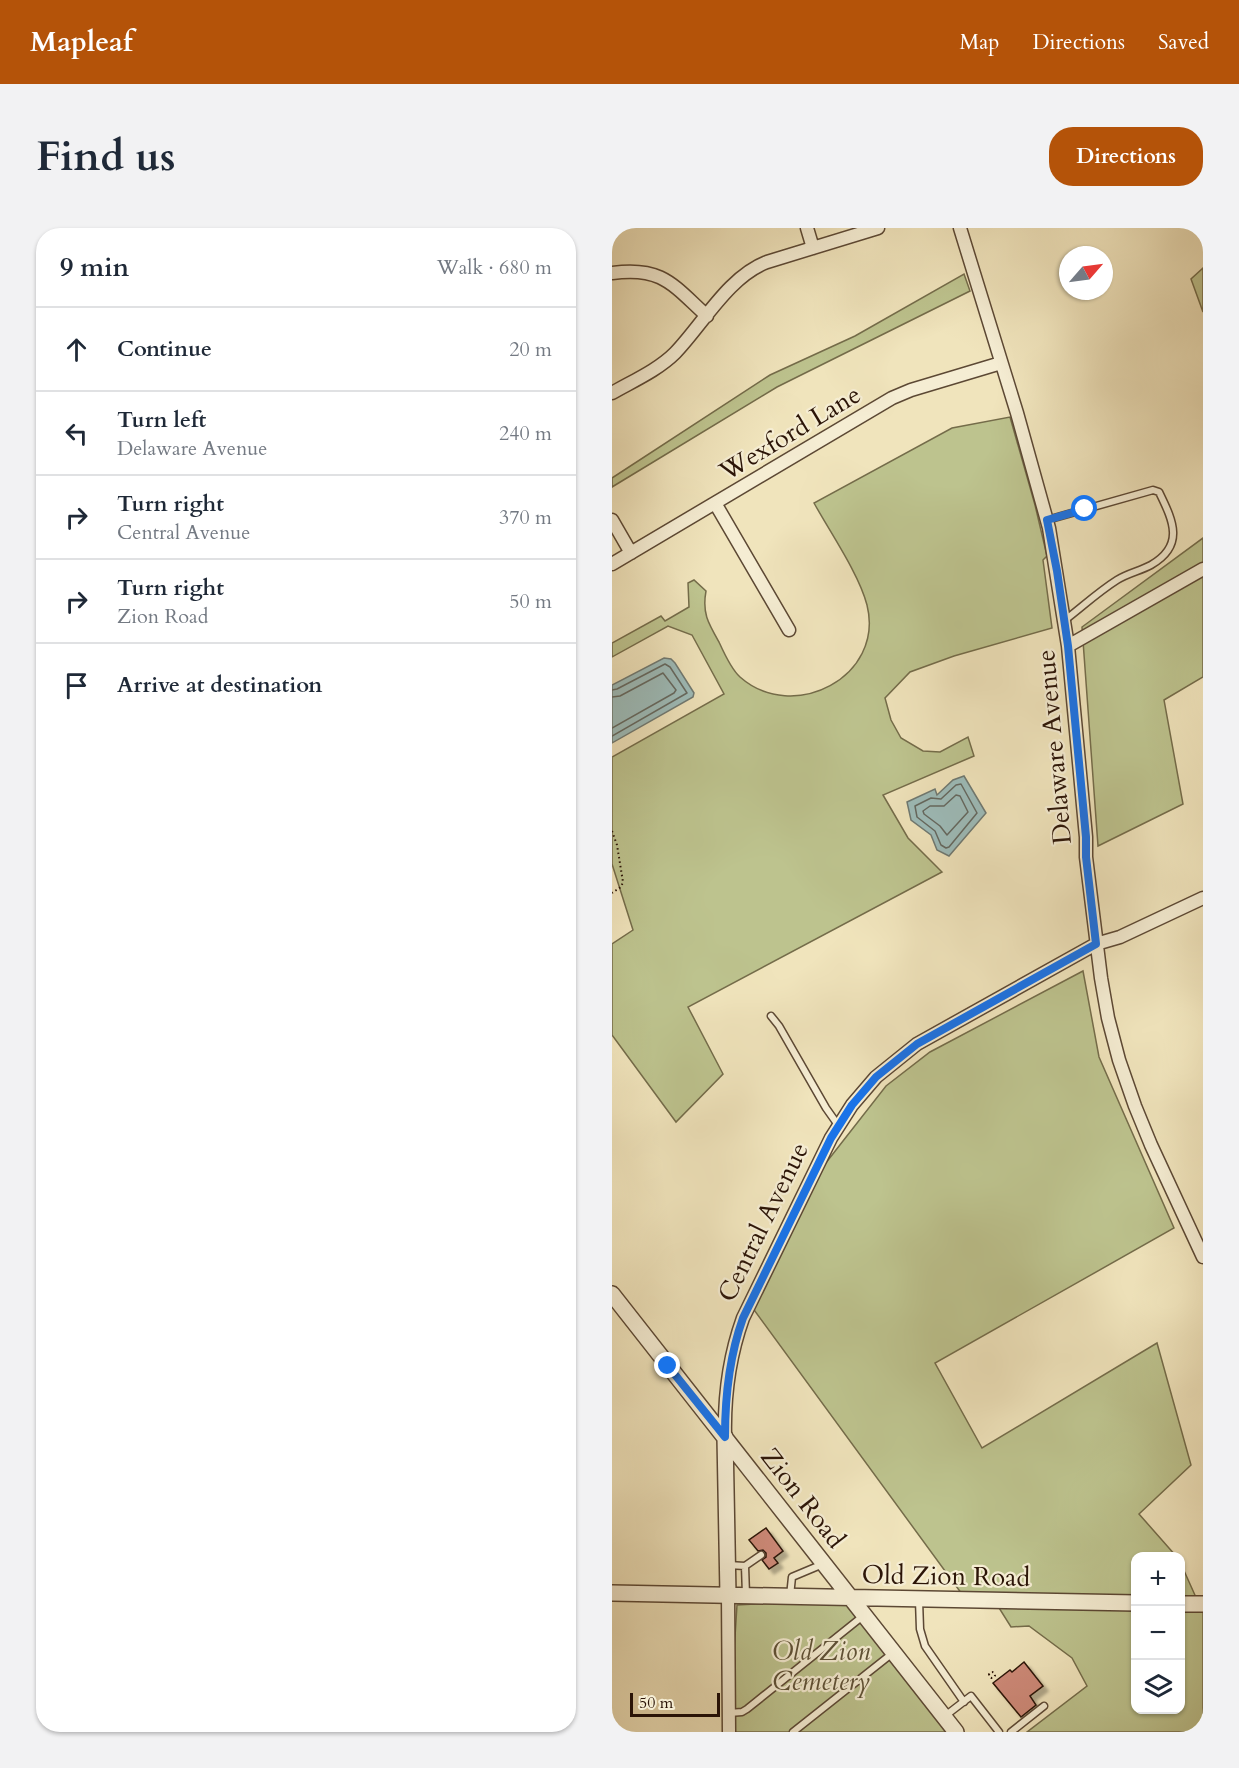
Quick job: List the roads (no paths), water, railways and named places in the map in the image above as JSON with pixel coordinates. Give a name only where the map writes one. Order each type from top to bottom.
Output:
[{"type":"street","points":[[807,228],[813,248]]},
{"type":"street","points":[[612,393],[670,357],[736,282],[751,269],[878,228]]},
{"type":"street","name":"Delaware Avenue","points":[[960,228],[1047,520],[1065,620],[1086,857],[1096,944],[1108,1018],[1132,1097],[1151,1145],[1203,1257]]},
{"type":"street","points":[[612,273],[636,271],[658,275],[707,316]]},
{"type":"street","name":"Wexford Lane","points":[[612,564],[892,398],[911,390],[1001,363]]},
{"type":"street","points":[[715,503],[789,630]]},
{"type":"street","points":[[612,520],[631,553]]},
{"type":"street","points":[[1068,646],[1203,569]]},
{"type":"street","name":"Central Avenue","points":[[729,1732],[724,1406],[729,1371],[743,1318],[838,1125],[876,1077],[908,1050],[952,1023],[1096,944],[1120,937],[1203,898]]},
{"type":"street","name":"Zion Road","points":[[612,1294],[894,1652],[949,1727]]},
{"type":"street","name":"Old Zion Road","points":[[612,1593],[1131,1603]]},
{"type":"street","points":[[1185,1604],[1203,1604]]},
{"type":"lane","points":[[1047,520],[1153,490],[1159,492],[1173,521],[1174,535],[1169,547],[1161,557],[1151,565],[1116,581],[1065,620]]},
{"type":"lane","points":[[771,1016],[838,1125]]},
{"type":"lane","points":[[728,1566],[745,1566],[761,1555]]},
{"type":"lane","points":[[790,1597],[792,1577],[824,1563]]},
{"type":"lane","points":[[745,1566],[746,1596]]},
{"type":"lane","points":[[919,1600],[920,1629],[925,1646],[964,1702]]},
{"type":"lane","points":[[729,1713],[742,1712],[747,1709],[864,1616]]},
{"type":"lane","points":[[793,1732],[894,1652]]},
{"type":"lane","points":[[949,1727],[964,1702],[971,1696],[999,1732]]},
{"type":"lane","points":[[1011,1732],[1044,1706]]},
{"type":"water","points":[[664,658],[671,659],[675,663],[694,693],[693,697],[612,743],[612,685]]},
{"type":"water","points":[[964,776],[986,813],[949,856],[937,850],[931,835],[911,820],[907,802],[935,789],[937,795],[953,780]]},
{"type":"park label","name":"Old Zion Cemetery","points":[[821,1666]]}]
